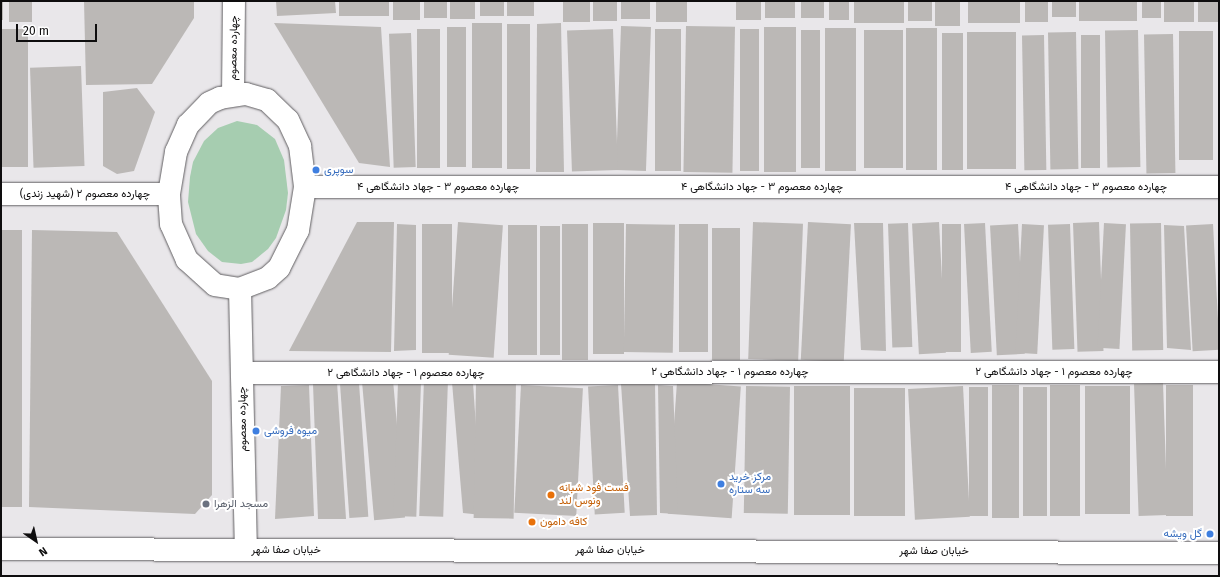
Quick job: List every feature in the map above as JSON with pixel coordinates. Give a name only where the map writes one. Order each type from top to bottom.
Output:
[{"type":"street","name":"چهارده معصوم","points":[[233,95],[234,1]]},
{"type":"street","points":[[246,94],[267,100],[288,120],[300,146],[305,187],[298,230],[279,268],[268,278],[240,289],[215,285],[186,260],[171,224],[169,194],[176,152],[188,125],[198,112],[209,104],[233,95],[246,94]]},
{"type":"street","name":"چهارده معصوم ۳ - جهاد دانشگاهی ۴","points":[[305,187],[1219,187]]},
{"type":"street","name":"چهارده معصوم ۲ (شهید زندی)","points":[[1,194],[169,194]]},
{"type":"street","name":"چهارده معصوم","points":[[240,289],[246,549]]},
{"type":"street","name":"چهارده معصوم ۱ - جهاد دانشگاهی ۲","points":[[242,373],[1219,372]]},
{"type":"street","name":"خیابان صفا شهر","points":[[1,549],[1219,553]]},
{"type":"green space","points":[[237,121],[257,125],[275,139],[284,160],[288,193],[286,210],[276,238],[268,249],[252,262],[241,264],[222,262],[208,251],[196,234],[188,202],[193,162],[204,141],[218,128]]},
{"type":"building","points":[[1,1],[3,1],[3,20],[1,20]]},
{"type":"building","points":[[9,1],[32,1],[32,22],[9,22]]},
{"type":"building","points":[[84,1],[194,1],[194,18],[152,84],[86,85]]},
{"type":"building","points":[[276,1],[335,1],[336,13],[277,16]]},
{"type":"building","points":[[339,1],[389,1],[389,16],[339,16]]},
{"type":"building","points":[[393,1],[420,1],[420,20],[393,20]]},
{"type":"building","points":[[424,1],[447,1],[447,18],[424,18]]},
{"type":"building","points":[[450,1],[475,1],[475,19],[450,19]]},
{"type":"building","points":[[480,1],[504,1],[504,16],[480,16]]},
{"type":"building","points":[[507,1],[534,1],[534,16],[507,16]]},
{"type":"building","points":[[563,1],[590,1],[590,22],[563,22]]},
{"type":"building","points":[[593,1],[617,1],[617,21],[593,21]]},
{"type":"building","points":[[621,1],[650,1],[650,19],[621,19]]},
{"type":"building","points":[[656,1],[687,1],[687,22],[656,22]]},
{"type":"building","points":[[736,1],[761,1],[761,20],[736,20]]},
{"type":"building","points":[[765,1],[795,1],[795,18],[765,18]]},
{"type":"building","points":[[801,1],[824,1],[824,18],[801,18]]},
{"type":"building","points":[[829,1],[849,1],[849,20],[829,20]]},
{"type":"building","points":[[854,1],[904,1],[904,23],[854,23]]},
{"type":"building","points":[[908,1],[932,1],[932,21],[908,21]]},
{"type":"building","points":[[935,1],[960,1],[960,26],[935,26]]},
{"type":"building","points":[[968,1],[1020,1],[1020,23],[968,23]]},
{"type":"building","points":[[1025,1],[1048,1],[1048,22],[1025,22]]},
{"type":"building","points":[[1052,1],[1076,1],[1076,17],[1052,17]]},
{"type":"building","points":[[1079,1],[1137,1],[1137,21],[1079,21]]},
{"type":"building","points":[[1142,1],[1161,1],[1161,18],[1142,18]]},
{"type":"building","points":[[1164,1],[1194,1],[1194,22],[1164,22]]},
{"type":"building","points":[[1198,1],[1219,1],[1219,22],[1198,22]]},
{"type":"building","points":[[274,23],[381,27],[390,167],[359,163]]},
{"type":"building","points":[[472,23],[502,23],[502,168],[472,168]]},
{"type":"building","points":[[561,23],[564,172],[536,172],[537,24]]},
{"type":"building","points":[[507,24],[530,24],[530,169],[507,169]]},
{"type":"building","points":[[621,26],[651,27],[646,171],[616,170]]},
{"type":"building","points":[[686,26],[735,27],[732,173],[683,172]]},
{"type":"building","points":[[447,27],[466,27],[466,167],[447,167]]},
{"type":"building","points":[[764,27],[796,27],[796,172],[764,172]]},
{"type":"building","points":[[825,28],[856,28],[856,171],[825,171]]},
{"type":"building","points":[[906,28],[937,28],[937,170],[906,170]]},
{"type":"building","points":[[1,29],[28,29],[28,167],[1,167]]},
{"type":"building","points":[[417,29],[440,29],[440,168],[417,168]]},
{"type":"building","points":[[613,29],[618,170],[572,172],[567,31]]},
{"type":"building","points":[[655,29],[681,29],[681,171],[655,171]]},
{"type":"building","points":[[740,29],[759,29],[759,171],[740,171]]},
{"type":"building","points":[[801,30],[820,30],[820,168],[801,168]]},
{"type":"building","points":[[864,30],[903,30],[903,168],[864,168]]},
{"type":"building","points":[[1138,30],[1140,167],[1107,168],[1105,31]]},
{"type":"building","points":[[1179,31],[1213,31],[1213,160],[1179,160]]},
{"type":"building","points":[[967,32],[1016,32],[1016,169],[967,169]]},
{"type":"building","points":[[1048,32],[1076,32],[1078,169],[1050,169]]},
{"type":"building","points":[[411,33],[416,167],[394,168],[389,34]]},
{"type":"building","points":[[942,33],[963,33],[963,170],[942,170]]},
{"type":"building","points":[[1173,34],[1175,173],[1146,173],[1144,35]]},
{"type":"building","points":[[1022,35],[1044,35],[1046,170],[1024,170]]},
{"type":"building","points":[[1081,35],[1100,35],[1100,168],[1081,168]]},
{"type":"building","points":[[81,66],[84,166],[34,168],[30,68]]},
{"type":"building","points":[[137,88],[155,112],[134,171],[117,174],[103,166],[103,92]]},
{"type":"building","points":[[357,222],[394,222],[391,352],[289,351]]},
{"type":"building","points":[[458,222],[503,225],[494,358],[449,355]]},
{"type":"building","points":[[753,222],[803,224],[798,361],[748,359]]},
{"type":"building","points":[[808,222],[851,224],[844,362],[801,360]]},
{"type":"building","points":[[939,222],[946,353],[919,354],[912,223]]},
{"type":"building","points":[[1099,222],[1104,351],[1078,352],[1073,223]]},
{"type":"building","points":[[593,223],[624,223],[624,354],[593,354]]},
{"type":"building","points":[[854,223],[883,223],[886,351],[861,350]]},
{"type":"building","points":[[908,223],[912,347],[892,348],[888,224]]},
{"type":"building","points":[[985,223],[992,352],[971,353],[964,224]]},
{"type":"building","points":[[1104,223],[1126,224],[1119,349],[1097,348]]},
{"type":"building","points":[[1161,223],[1163,350],[1132,351],[1130,224]]},
{"type":"building","points":[[397,224],[416,225],[416,350],[394,351]]},
{"type":"building","points":[[422,224],[452,224],[452,353],[422,353]]},
{"type":"building","points":[[562,224],[588,224],[588,360],[562,360]]},
{"type":"building","points":[[626,224],[675,225],[673,353],[624,352]]},
{"type":"building","points":[[679,224],[708,224],[708,352],[679,352]]},
{"type":"building","points":[[942,224],[961,224],[961,352],[942,352]]},
{"type":"building","points":[[1018,224],[1025,354],[997,355],[990,225]]},
{"type":"building","points":[[1022,224],[1044,225],[1037,354],[1015,353]]},
{"type":"building","points":[[1070,224],[1074,349],[1052,350],[1048,225]]},
{"type":"building","points":[[1213,224],[1219,350],[1193,351],[1186,225]]},
{"type":"building","points":[[508,225],[537,225],[537,355],[508,355]]},
{"type":"building","points":[[1164,225],[1184,226],[1191,350],[1167,348]]},
{"type":"building","points":[[540,226],[560,226],[560,355],[540,355]]},
{"type":"building","points":[[712,228],[740,228],[740,360],[712,360]]},
{"type":"building","points":[[1,230],[22,230],[22,507],[1,507]]},
{"type":"building","points":[[32,230],[117,232],[212,381],[212,495],[195,514],[29,507]]},
{"type":"building","points":[[424,379],[448,380],[443,517],[419,516]]},
{"type":"building","points":[[393,380],[405,517],[374,520],[362,383]]},
{"type":"building","points":[[337,382],[346,519],[318,519],[313,384]]},
{"type":"building","points":[[398,382],[421,383],[416,517],[393,516]]},
{"type":"building","points":[[452,382],[473,383],[482,515],[463,513]]},
{"type":"building","points":[[476,382],[516,383],[514,519],[474,518]]},
{"type":"building","points":[[677,382],[741,386],[732,518],[668,514]]},
{"type":"building","points":[[359,383],[368,517],[349,518],[340,384]]},
{"type":"building","points":[[1163,383],[1168,515],[1139,516],[1134,384]]},
{"type":"building","points":[[621,384],[655,384],[657,515],[630,516]]},
{"type":"building","points":[[309,385],[314,516],[275,519],[281,386]]},
{"type":"building","points":[[521,385],[583,388],[576,516],[514,513]]},
{"type":"building","points":[[618,385],[625,513],[595,514],[588,387]]},
{"type":"building","points":[[658,385],[673,386],[678,514],[660,513]]},
{"type":"building","points":[[992,385],[1019,385],[1019,518],[992,518]]},
{"type":"building","points":[[1050,385],[1080,385],[1080,516],[1050,516]]},
{"type":"building","points":[[1166,385],[1193,385],[1193,516],[1166,516]]},
{"type":"building","points":[[746,386],[790,387],[788,514],[744,513]]},
{"type":"building","points":[[794,386],[850,386],[850,515],[794,515]]},
{"type":"building","points":[[963,386],[970,517],[915,520],[908,389]]},
{"type":"building","points":[[1085,386],[1130,386],[1130,514],[1085,514]]},
{"type":"building","points":[[969,387],[988,387],[988,516],[969,516]]},
{"type":"building","points":[[1023,387],[1047,387],[1047,516],[1023,516]]},
{"type":"building","points":[[854,388],[905,388],[905,516],[854,516]]},
{"type":"place","name":"سوپری","points":[[316,170]]},
{"type":"place","name":"میوه فروشی","points":[[256,431]]},
{"type":"place","name":"مرکز خرید سه ستاره","points":[[721,484]]},
{"type":"place","name":"فست فود شبانه ونوس لند","points":[[551,495]]},
{"type":"place","name":"مسجد الزهرا","points":[[206,504]]},
{"type":"place","name":"کافه دامون","points":[[532,522]]},
{"type":"place","name":"گل ویشه","points":[[1210,534]]}]
